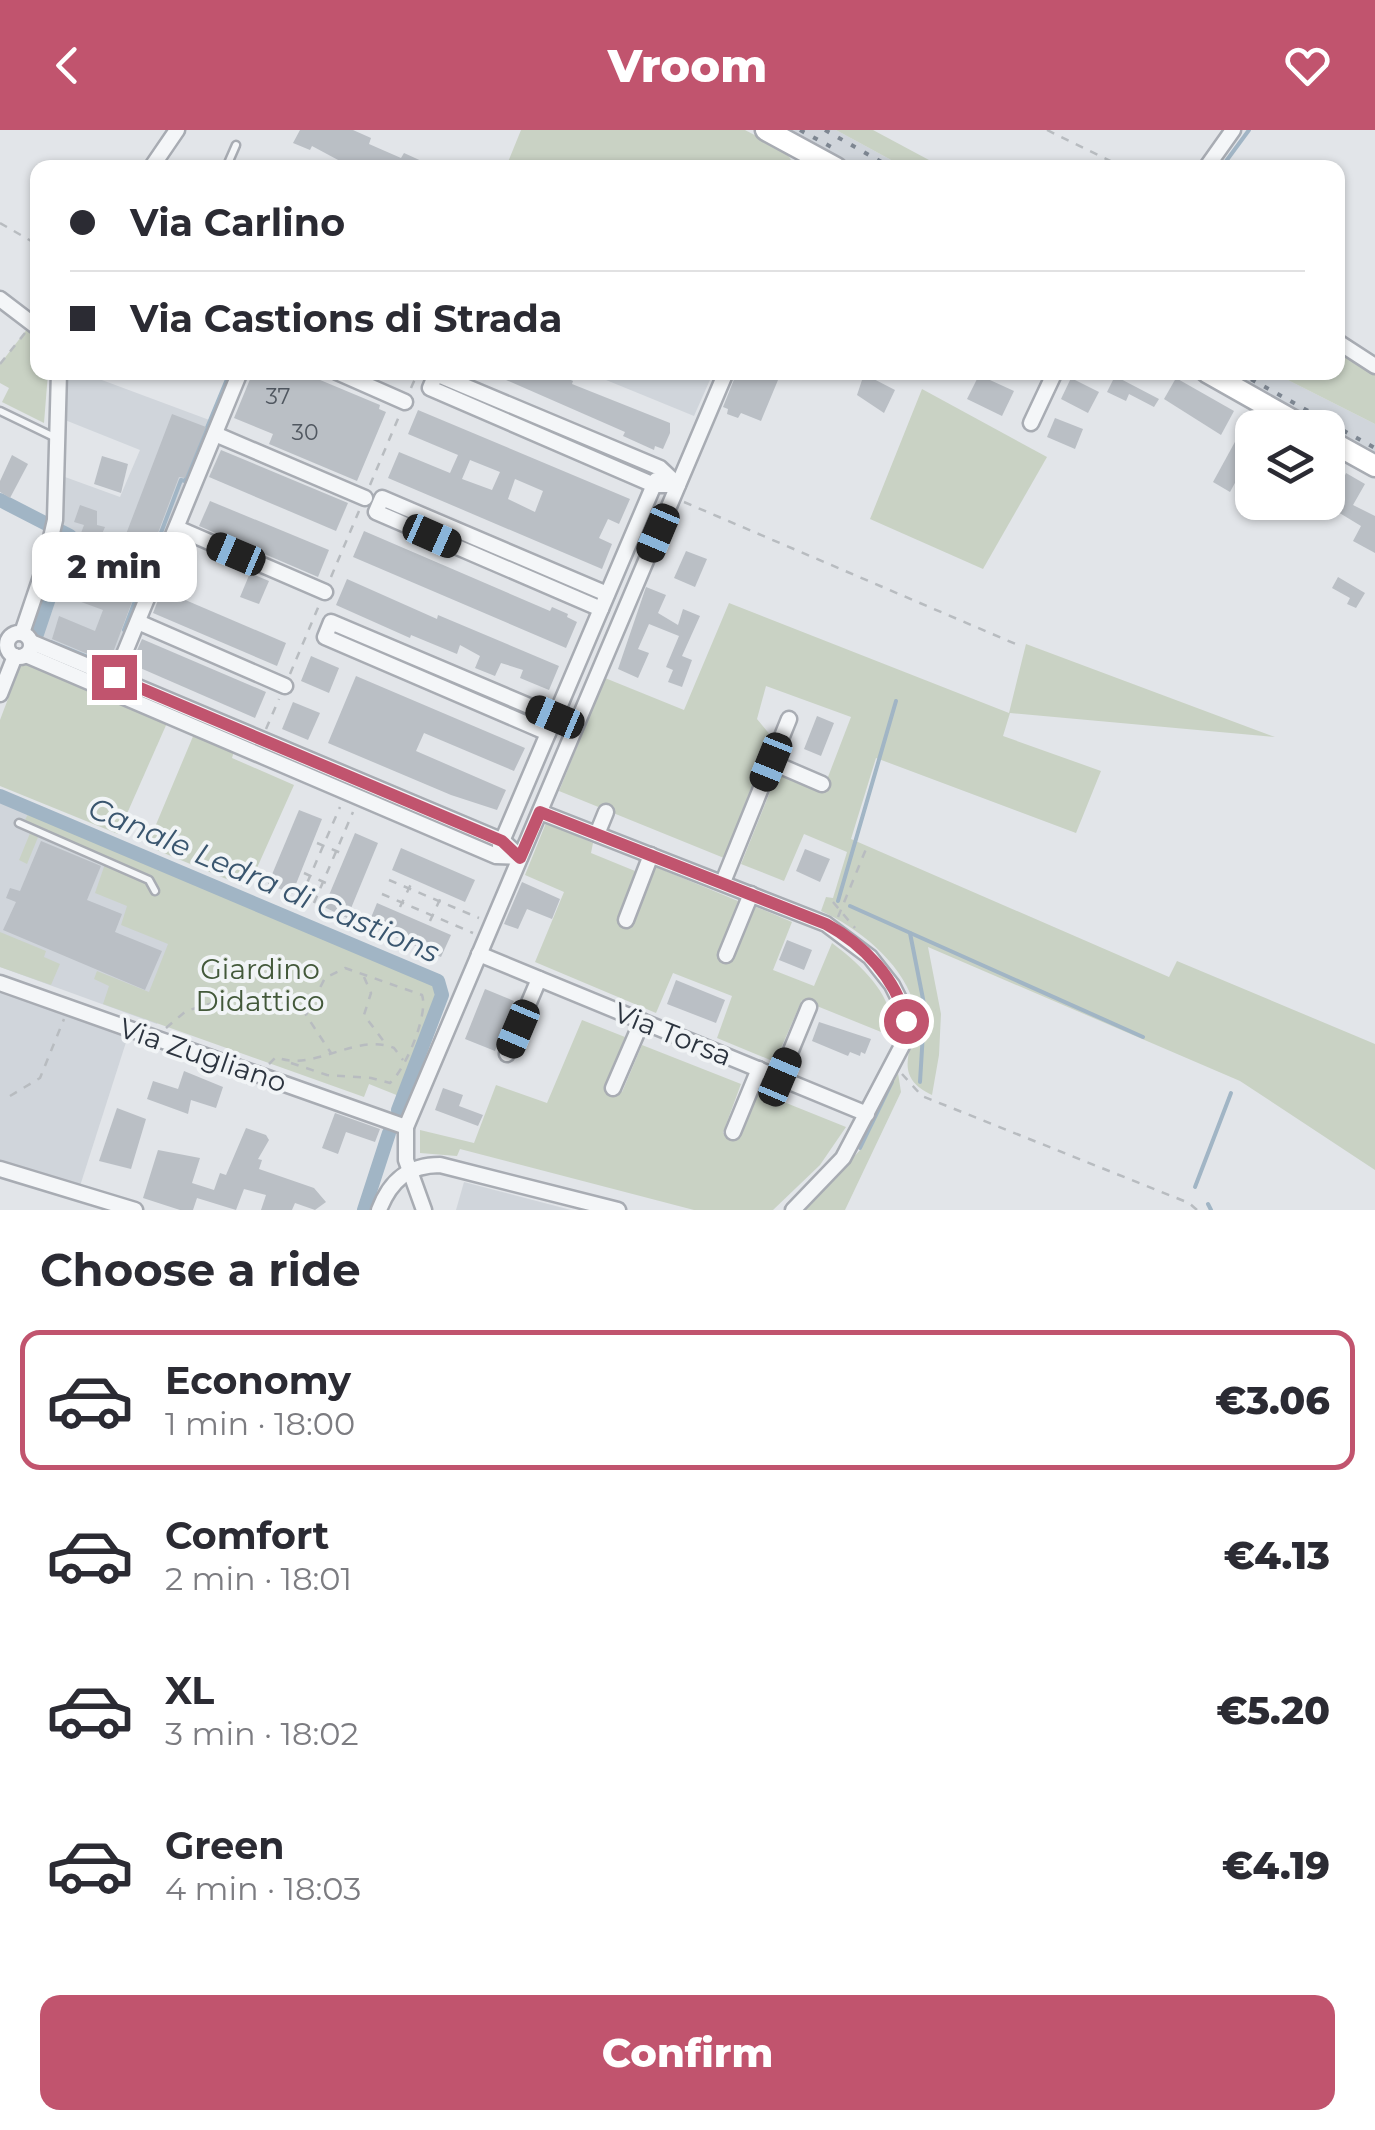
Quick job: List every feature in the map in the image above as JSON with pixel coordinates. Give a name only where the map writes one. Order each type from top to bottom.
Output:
[{"type":"main road","points":[[766,130],[815,160]]},
{"type":"main road","points":[[1221,380],[1274,410]]},
{"type":"main road","points":[[1345,449],[1375,466]]},
{"type":"street","points":[[156,160],[176,130]]},
{"type":"street","points":[[1212,160],[1234,130]]},
{"type":"street","points":[[0,299],[30,322]]},
{"type":"street","points":[[1345,347],[1375,366]]},
{"type":"street","points":[[0,694],[53,527],[59,380]]},
{"type":"street","points":[[112,683],[237,380]]},
{"type":"street","points":[[355,380],[405,402]]},
{"type":"street","points":[[433,380],[430,388],[675,492]]},
{"type":"street","points":[[450,380],[660,468],[675,492]]},
{"type":"street","points":[[424,1210],[408,1172],[406,1127],[723,380]]},
{"type":"street","points":[[1030,423],[1052,380]]},
{"type":"street","points":[[215,434],[364,498]]},
{"type":"street","points":[[496,856],[660,468]]},
{"type":"street","points":[[601,609],[376,512],[382,498],[607,594]]},
{"type":"street","points":[[176,528],[325,592]]},
{"type":"street","points":[[138,622],[285,686]]},
{"type":"street","points":[[548,733],[325,637],[328,629],[332,622],[555,717]]},
{"type":"street","points":[[14,642],[310,768],[402,798],[502,841],[520,858]]},
{"type":"street","points":[[185,714],[262,740],[353,795],[396,814],[496,856],[520,858]]},
{"type":"street","points":[[723,882],[789,719]]},
{"type":"street","points":[[771,762],[822,784]]},
{"type":"street","points":[[540,812],[723,882],[842,934],[882,971],[904,1009],[905,1040],[843,1158],[793,1210]]},
{"type":"street","points":[[598,834],[606,812]]},
{"type":"street","points":[[626,920],[651,855]]},
{"type":"street","points":[[726,955],[751,894]]},
{"type":"street","name":"Via Torsa","points":[[479,954],[867,1114]]},
{"type":"street","points":[[508,1054],[539,979]]},
{"type":"street","name":"Via Zugliano","points":[[0,983],[406,1127]]},
{"type":"street","points":[[780,1077],[809,1007]]},
{"type":"street","points":[[613,1088],[642,1021]]},
{"type":"street","points":[[733,1132],[758,1069]]},
{"type":"street","points":[[379,1210],[391,1185],[408,1172],[440,1164],[618,1210]]},
{"type":"street","points":[[0,1169],[135,1210]]},
{"type":"lane","points":[[229,160],[236,145]]},
{"type":"lane","points":[[0,411],[55,438]]},
{"type":"lane","points":[[396,814],[402,798]]},
{"type":"lane","points":[[19,823],[149,880],[155,891]]},
{"type":"path","points":[[1048,130],[1108,160]]},
{"type":"path","points":[[0,224],[30,241]]},
{"type":"path","points":[[0,364],[30,331]]},
{"type":"path","points":[[262,740],[415,380]]},
{"type":"path","points":[[675,492],[1018,645]]},
{"type":"path","points":[[301,897],[323,846],[353,795]]},
{"type":"path","points":[[314,903],[339,852],[353,795]]},
{"type":"path","points":[[317,843],[339,852]]},
{"type":"path","points":[[843,902],[866,849]]},
{"type":"path","points":[[304,873],[326,882]]},
{"type":"path","points":[[389,880],[440,899],[489,931]]},
{"type":"path","points":[[401,905],[410,886]]},
{"type":"path","points":[[382,894],[432,918],[489,931]]},
{"type":"path","points":[[432,918],[440,899]]},
{"type":"path","points":[[167,1027],[186,1011],[232,997],[267,963]]},
{"type":"path","points":[[270,1064],[276,1057],[326,1075],[371,1078],[390,1084],[421,1023],[425,1000],[416,990],[383,984],[345,968],[338,970],[325,978],[306,1015],[332,1052]]},
{"type":"path","points":[[363,975],[371,993],[364,1015],[386,1045],[404,1061]]},
{"type":"path","points":[[904,1009],[936,1010]]},
{"type":"path","points":[[10,1096],[40,1078],[66,1014]]},
{"type":"path","points":[[291,1064],[332,1052],[386,1045]]},
{"type":"path","points":[[902,1068],[908,1086],[922,1096],[1189,1203],[1197,1210]]},
{"type":"shaded area","points":[[788,130],[836,130],[891,160],[843,160]]},
{"type":"shaded area","points":[[66,380],[102,380],[212,421],[111,669],[33,636],[59,542],[65,477],[120,497],[140,450],[65,420]]},
{"type":"shaded area","points":[[606,380],[710,380],[694,416]]},
{"type":"shaded area","points":[[1242,380],[1288,380],[1375,424],[1375,453],[1345,437],[1345,410],[1297,410]]},
{"type":"shaded area","points":[[0,799],[215,889],[157,1024],[0,967]]},
{"type":"shaded area","points":[[0,992],[128,1036],[80,1186],[0,1162]]},
{"type":"shaded area","points":[[464,1182],[571,1210],[456,1210]]},
{"type":"green space","points":[[521,130],[745,130],[785,151],[791,160],[509,160]]},
{"type":"green space","points":[[836,130],[873,130],[929,160],[891,160]]},
{"type":"green space","points":[[28,328],[30,380],[47,380],[44,423],[2,402],[9,388],[0,383],[0,364]]},
{"type":"green space","points":[[1345,355],[1375,374],[1375,424],[1288,380],[1345,380]]},
{"type":"green space","points":[[922,389],[1047,457],[983,569],[870,519]]},
{"type":"green space","points":[[729,603],[1009,713],[1026,644],[1275,737],[1010,713],[1003,736],[1101,771],[1076,833],[876,758],[851,839],[1169,977],[1177,961],[1375,1044],[1375,1170],[1240,1081],[928,947],[941,1014],[939,1055],[932,1095],[918,1086],[908,1065],[915,1015],[907,986],[876,947],[821,911],[826,897],[833,898],[847,852],[804,834],[784,881],[741,864],[778,772],[823,790],[851,717],[766,686],[757,719],[771,736],[724,858],[559,791],[605,678],[684,710]]},
{"type":"green space","points":[[28,663],[167,723],[118,834],[0,786],[0,720],[20,667]]},
{"type":"green space","points":[[194,734],[235,748],[232,758],[294,785],[248,888],[147,846]]},
{"type":"green space","name":"Giardino Didattico","points":[[29,812],[437,982],[441,995],[399,1096],[369,1084],[364,1097],[103,1004],[109,986],[94,979],[97,971],[149,992],[168,944],[121,925],[127,906],[95,893],[107,858],[41,830],[27,864],[19,860],[33,826],[24,822]]},
{"type":"green space","points":[[546,823],[593,843],[591,853],[635,871],[617,919],[632,925],[656,867],[738,901],[718,955],[732,959],[754,906],[792,922],[773,970],[814,986],[832,943],[865,972],[883,995],[892,1022],[891,1036],[802,1000],[775,1062],[717,1038],[732,996],[673,973],[656,1013],[535,962],[564,892],[525,875]]},
{"type":"green space","points":[[0,932],[46,951],[44,957],[60,964],[51,985],[0,967]]},
{"type":"green space","points":[[582,1020],[625,1037],[606,1086],[622,1092],[642,1045],[741,1084],[723,1133],[740,1138],[759,1092],[846,1127],[820,1165],[773,1210],[694,1210],[460,1149],[457,1156],[420,1153],[420,1130],[474,1143],[496,1085],[547,1103]]},
{"type":"green space","points":[[898,1073],[901,1092],[845,1210],[805,1210],[861,1149]]},
{"type":"building","points":[[300,130],[353,130],[371,138],[369,144],[401,158],[404,153],[419,160],[338,160],[312,146],[310,150],[293,143]]},
{"type":"building","points":[[250,380],[320,380],[380,405],[379,409],[386,412],[357,481],[269,444],[273,434],[234,418]]},
{"type":"building","points":[[506,380],[571,380],[572,384],[670,423],[663,449],[655,446],[654,450],[623,436],[625,432]]},
{"type":"building","points":[[734,380],[778,380],[761,421],[741,413],[738,418],[727,414],[728,409],[723,407]]},
{"type":"building","points":[[862,380],[876,380],[895,390],[884,413],[857,395]]},
{"type":"building","points":[[976,380],[990,380],[1014,391],[1002,416],[967,399]]},
{"type":"building","points":[[1070,380],[1099,392],[1088,413],[1061,399]]},
{"type":"building","points":[[1113,380],[1123,380],[1159,399],[1154,407],[1129,394],[1126,401],[1107,392]]},
{"type":"building","points":[[1175,380],[1180,380],[1234,411],[1221,435],[1164,399]]},
{"type":"building","points":[[418,410],[630,499],[619,524],[608,519],[599,538],[612,544],[602,569],[388,478],[399,452],[450,473],[458,455],[408,434]],"holes":[[[470,460],[500,472],[492,490],[462,479]],[[515,479],[543,491],[535,512],[508,499]]]},
{"type":"building","points":[[172,414],[206,427],[185,478],[179,477],[109,663],[52,639],[59,616],[95,631],[103,610],[54,592],[63,565],[74,569],[82,543],[78,541],[84,525],[74,522],[80,505],[97,511],[97,525],[105,527],[102,534],[123,542]]},
{"type":"building","points":[[1055,418],[1083,429],[1075,449],[1047,437]]},
{"type":"building","points":[[1235,442],[1235,483],[1230,492],[1213,482]]},
{"type":"building","points":[[221,450],[348,503],[336,531],[209,477]]},
{"type":"building","points":[[12,455],[28,464],[10,498],[0,492],[0,481]]},
{"type":"building","points":[[102,456],[128,464],[121,493],[94,484]]},
{"type":"building","points":[[1346,473],[1365,484],[1353,505],[1375,516],[1375,553],[1353,541],[1361,526],[1345,516]]},
{"type":"building","points":[[210,501],[329,550],[318,577],[199,526]]},
{"type":"building","points":[[364,531],[550,611],[552,607],[568,614],[577,622],[566,648],[353,557]]},
{"type":"building","points":[[686,551],[707,559],[695,587],[674,578]]},
{"type":"building","points":[[250,573],[269,581],[259,604],[240,597]]},
{"type":"building","points":[[1338,577],[1365,593],[1356,608],[1347,604],[1350,598],[1332,588]]},
{"type":"building","points":[[347,579],[559,666],[549,690],[520,678],[523,670],[501,663],[495,676],[475,668],[480,656],[460,645],[457,654],[336,605]]},
{"type":"building","points":[[646,587],[666,595],[658,613],[678,625],[683,609],[700,616],[682,656],[692,660],[682,687],[668,682],[673,670],[666,667],[679,636],[649,624],[638,649],[649,653],[638,678],[618,669]]},
{"type":"building","points":[[162,590],[286,643],[277,666],[153,613]]},
{"type":"building","points":[[142,639],[266,692],[255,718],[131,664]]},
{"type":"building","points":[[311,656],[339,668],[329,693],[301,681]]},
{"type":"building","points":[[356,676],[525,748],[514,771],[424,733],[416,751],[506,790],[497,810],[451,795],[328,743]]},
{"type":"building","points":[[293,702],[320,713],[308,740],[282,729]]},
{"type":"building","points":[[817,716],[834,723],[821,756],[804,749]]},
{"type":"building","points":[[299,810],[322,819],[292,894],[268,884]]},
{"type":"building","points":[[355,833],[378,843],[347,918],[324,907]]},
{"type":"building","points":[[41,841],[101,866],[87,900],[122,914],[115,932],[162,951],[145,990],[3,930],[16,902],[6,898],[10,888],[20,891]]},
{"type":"building","points":[[401,848],[475,880],[465,902],[392,870]]},
{"type":"building","points":[[805,849],[830,859],[820,882],[796,871]]},
{"type":"building","points":[[522,882],[560,899],[552,919],[527,909],[518,929],[504,924]]},
{"type":"building","points":[[377,903],[451,935],[441,957],[368,925]]},
{"type":"building","points":[[787,940],[812,950],[804,970],[779,960]]},
{"type":"building","points":[[676,980],[725,1000],[716,1023],[667,1004]]},
{"type":"building","points":[[485,989],[514,1001],[495,1051],[465,1039]]},
{"type":"building","points":[[819,1022],[871,1039],[865,1054],[850,1052],[848,1056],[812,1041]]},
{"type":"building","points":[[184,1071],[223,1087],[216,1108],[191,1100],[188,1114],[147,1099],[153,1081],[178,1089]]},
{"type":"building","points":[[443,1088],[463,1095],[459,1106],[483,1115],[478,1126],[435,1110]]},
{"type":"building","points":[[117,1108],[146,1119],[131,1169],[99,1161]]},
{"type":"building","points":[[335,1113],[380,1129],[375,1142],[346,1132],[338,1154],[322,1148]]},
{"type":"building","points":[[246,1128],[266,1135],[269,1140],[258,1159],[262,1160],[259,1169],[314,1188],[326,1202],[315,1210],[295,1203],[292,1210],[261,1210],[266,1195],[244,1189],[236,1210],[197,1198],[193,1210],[180,1210],[143,1198],[158,1150],[200,1158],[192,1183],[214,1190],[220,1173],[226,1175]]},
{"type":"waterway","points":[[1227,160],[1249,130]]},
{"type":"waterway","points":[[124,630],[181,480],[185,481],[227,380]]},
{"type":"waterway","name":"Canale Ledra di Castions","points":[[0,500],[70,536],[37,634]]},
{"type":"waterway","points":[[51,642],[110,666]]},
{"type":"waterway","points":[[838,901],[896,701]]},
{"type":"waterway","name":"Canale Ledra di Castions","points":[[0,796],[438,981],[442,995],[398,1110]]},
{"type":"waterway","points":[[850,906],[1143,1037]]},
{"type":"waterway","points":[[910,933],[924,1004]]},
{"type":"waterway","points":[[920,1082],[924,1016]]},
{"type":"waterway","points":[[860,1148],[892,1082]]},
{"type":"waterway","points":[[1195,1187],[1231,1093]]},
{"type":"waterway","name":"Canale Ledra di Castions","points":[[364,1210],[389,1133]]},
{"type":"waterway","points":[[1208,1204],[1211,1210]]},
{"type":"railway","points":[[800,130],[833,148]]},
{"type":"railway","points":[[825,130],[878,160]]},
{"type":"railway","points":[[1252,380],[1375,448]]},
{"type":"route","points":[[114,677],[502,841],[520,858],[540,812],[826,924],[853,942],[882,971],[898,996],[906,1021]]}]
